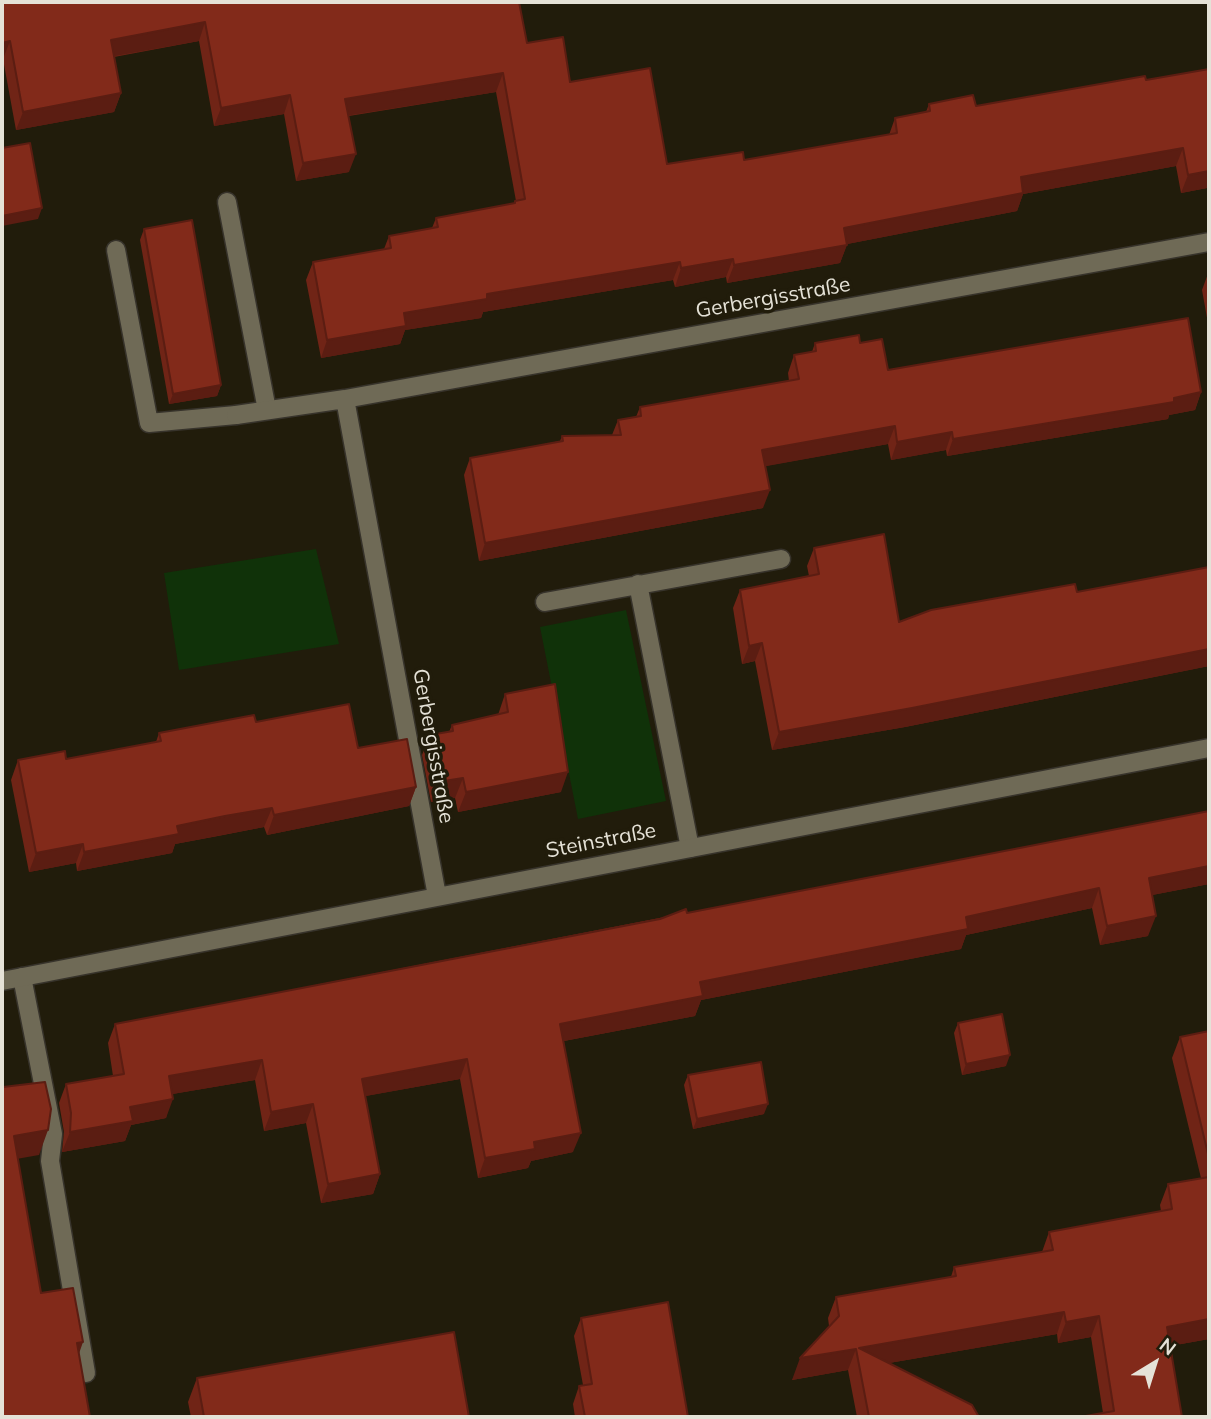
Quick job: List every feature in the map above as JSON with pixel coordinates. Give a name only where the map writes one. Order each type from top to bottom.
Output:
[{"type":"street","points":[[227,202],[267,410]]},
{"type":"street","name":"Gerbergisstraße","points":[[116,250],[149,424],[345,399],[1209,242]]},
{"type":"street","name":"Gerbergisstraße","points":[[345,399],[438,895]]},
{"type":"street","points":[[545,601],[781,559]]},
{"type":"street","points":[[638,584],[690,848]]},
{"type":"street","name":"Steinstraße","points":[[2,981],[1209,748]]},
{"type":"street","points":[[22,977],[53,1135],[50,1161],[86,1373]]},
{"type":"green space","points":[[316,549],[339,644],[179,670],[164,573]]},
{"type":"green space","points":[[626,610],[666,801],[578,819],[540,627]]},
{"type":"building","points":[[2,2],[519,2],[527,43],[563,37],[570,82],[650,68],[667,164],[743,152],[744,160],[897,133],[895,118],[930,111],[929,104],[973,95],[976,106],[1145,76],[1146,80],[1209,69],[1209,171],[1188,175],[1183,148],[1021,177],[1023,193],[844,228],[847,245],[734,265],[733,259],[681,268],[680,262],[487,294],[487,299],[404,313],[406,326],[327,340],[313,262],[391,248],[389,236],[438,227],[436,218],[525,199],[503,73],[345,99],[356,154],[303,163],[290,95],[221,108],[205,22],[111,40],[121,93],[23,112],[10,41],[2,43]]},
{"type":"building","points":[[30,143],[42,208],[2,216],[2,148]]},
{"type":"building","points":[[192,220],[221,385],[173,394],[144,229]]},
{"type":"building","points":[[1188,318],[1201,392],[1174,398],[1174,402],[953,439],[952,432],[897,442],[895,426],[762,450],[770,490],[485,543],[470,458],[563,441],[562,436],[621,435],[618,420],[641,416],[640,407],[799,379],[794,355],[816,351],[815,343],[859,335],[860,343],[882,339],[888,370]]},
{"type":"building","points":[[884,534],[899,622],[931,610],[1075,584],[1077,592],[1209,567],[1209,649],[779,732],[762,643],[749,646],[740,590],[819,574],[814,548]]},
{"type":"building","points":[[555,684],[568,772],[466,792],[463,778],[438,782],[430,735],[453,731],[452,725],[508,712],[505,694]]},
{"type":"building","points":[[349,704],[358,748],[407,739],[416,787],[274,815],[272,808],[225,816],[177,826],[179,834],[84,852],[83,844],[36,853],[18,760],[65,751],[66,759],[161,741],[159,733],[254,715],[256,722]]},
{"type":"building","points":[[1209,811],[1209,866],[1149,878],[1156,916],[1107,926],[1099,888],[966,917],[968,929],[700,982],[703,996],[560,1024],[581,1133],[534,1142],[535,1149],[485,1158],[467,1059],[362,1079],[380,1174],[328,1184],[313,1104],[271,1112],[262,1060],[169,1076],[173,1099],[130,1107],[133,1121],[70,1132],[71,1113],[66,1084],[124,1074],[115,1024],[660,919],[686,909],[687,913]]},
{"type":"building","points":[[1002,1014],[1010,1055],[966,1064],[958,1023]]},
{"type":"building","points":[[1209,1031],[1209,1158],[1180,1037]]},
{"type":"building","points":[[761,1062],[768,1104],[697,1119],[688,1075]]},
{"type":"building","points":[[2,1078],[3,1087],[45,1082],[51,1109],[48,1130],[14,1136],[41,1293],[73,1288],[83,1342],[77,1343],[90,1417],[2,1417]]},
{"type":"building","points":[[1209,1177],[1209,1319],[1167,1327],[1182,1417],[1080,1417],[1114,1411],[1099,1316],[1066,1322],[1064,1312],[859,1348],[972,1405],[979,1417],[869,1417],[856,1349],[800,1358],[839,1316],[836,1297],[956,1276],[954,1267],[1053,1250],[1049,1232],[1172,1209],[1168,1184]]},
{"type":"building","points":[[668,1302],[688,1417],[585,1417],[579,1386],[592,1384],[581,1318]]},
{"type":"building","points":[[454,1332],[469,1417],[204,1417],[197,1378]]}]
